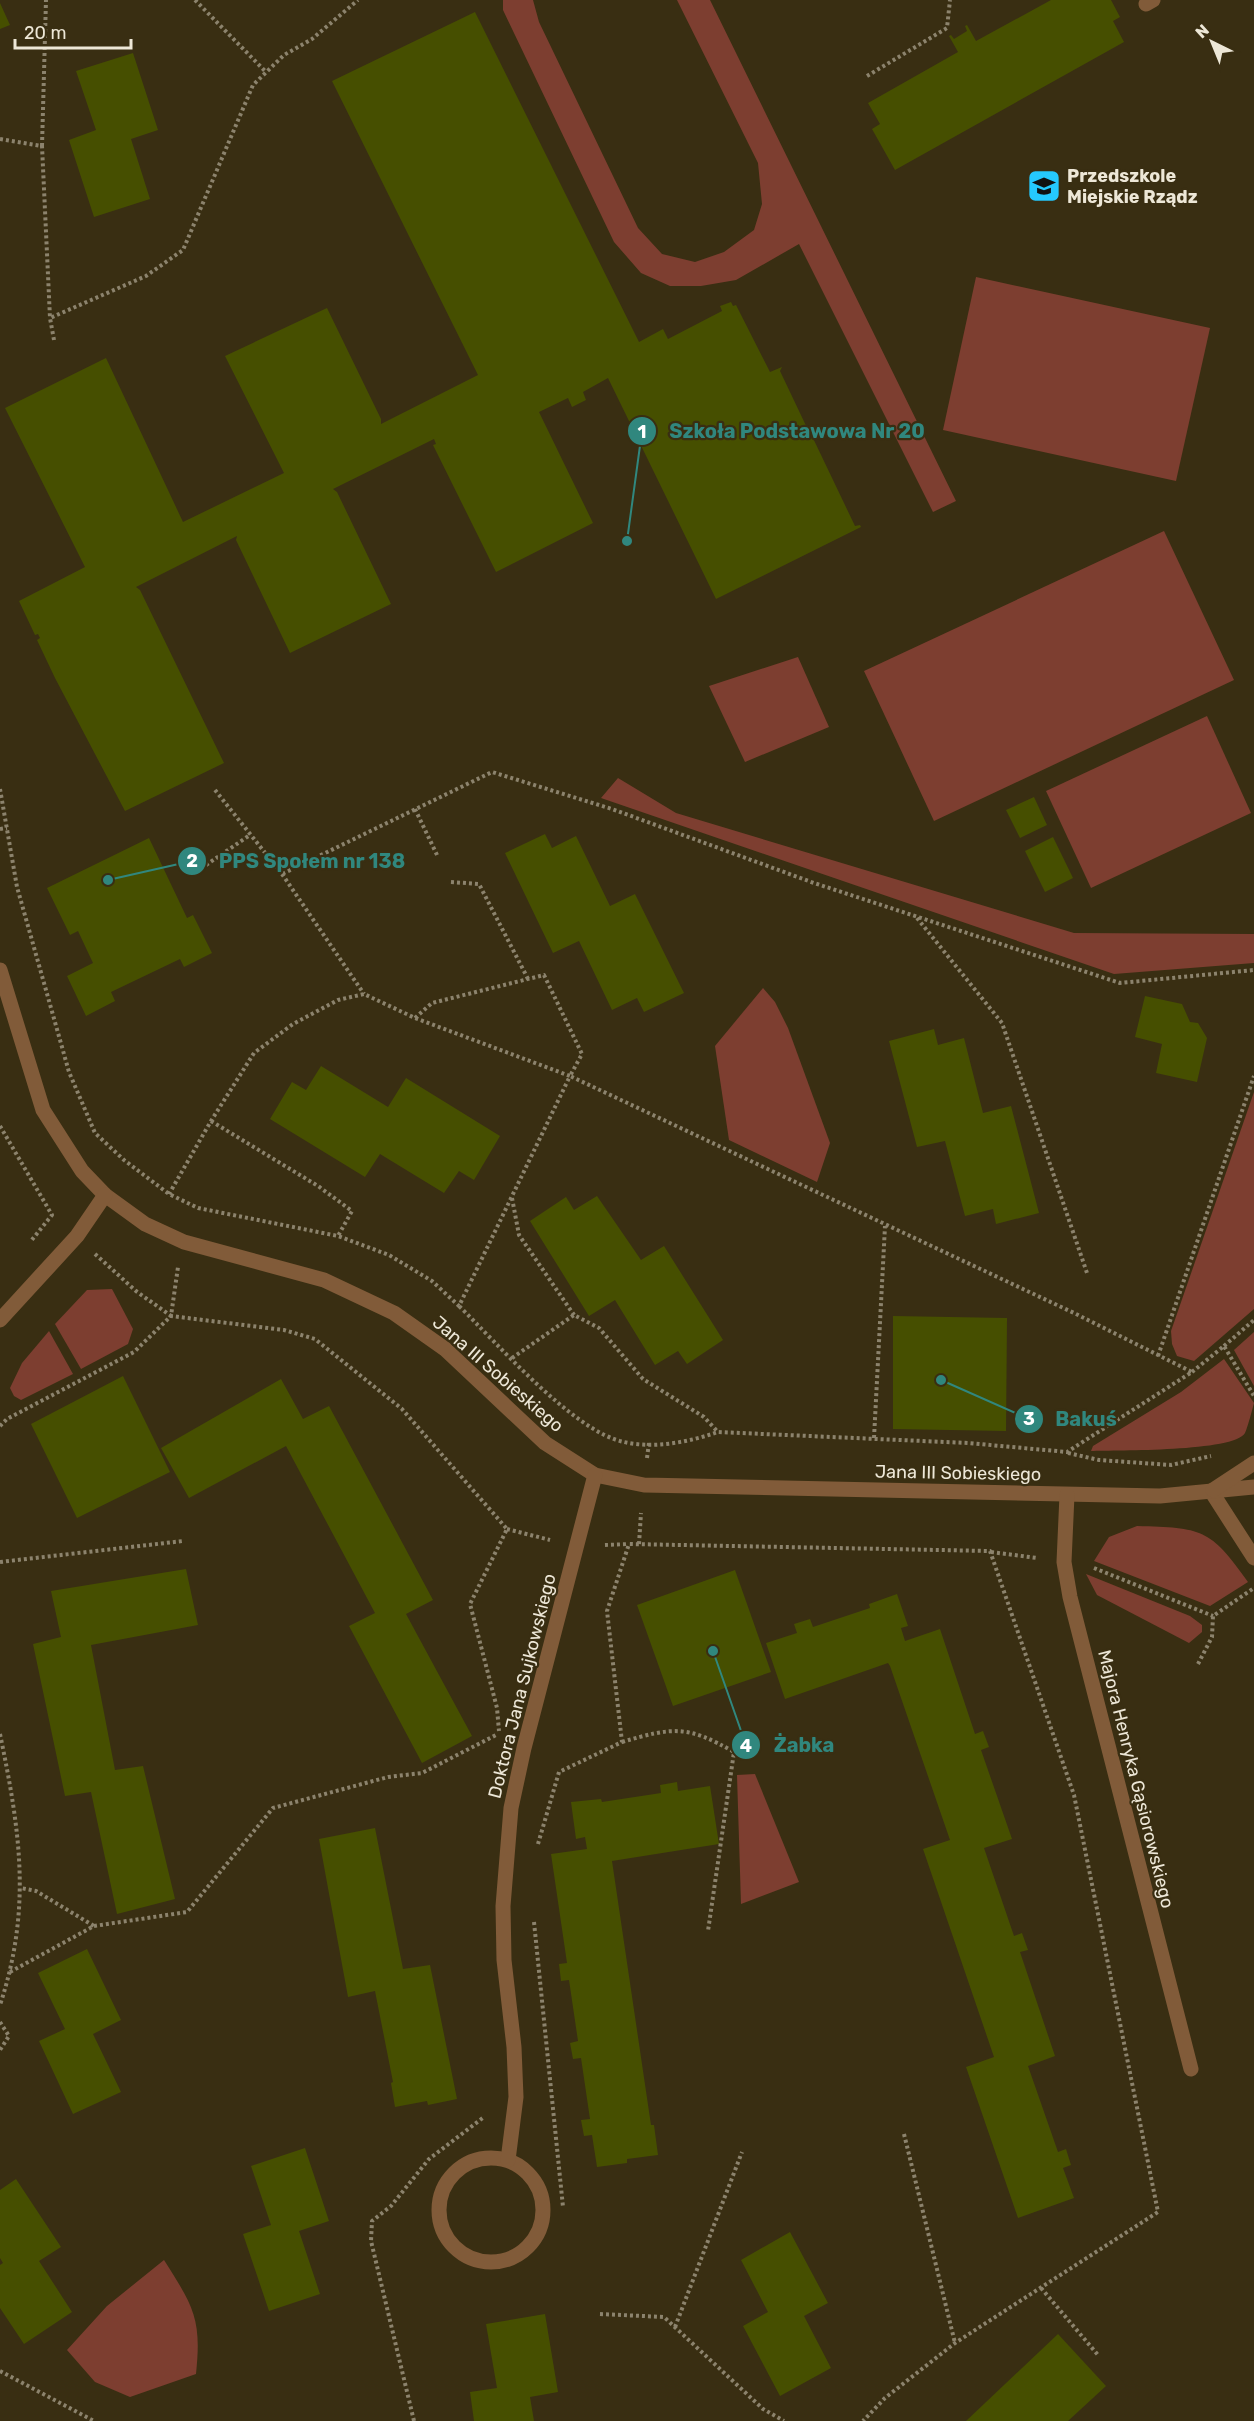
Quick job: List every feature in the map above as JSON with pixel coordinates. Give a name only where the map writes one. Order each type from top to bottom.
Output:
[{"type":"street","name":"Jana III Sobieskiego","points":[[0,970],[43,1110],[82,1172],[105,1195],[145,1224],[184,1242],[324,1280],[394,1313],[445,1349],[545,1443],[595,1475],[644,1485],[1067,1495],[1160,1496],[1254,1487]]},
{"type":"street","points":[[0,1320],[76,1236],[105,1195]]},
{"type":"street","name":"Jana III Sobieskiego","points":[[1210,1491],[1254,1463]]},
{"type":"street","name":"Doktora Jana Sujkowskiego","points":[[508,2160],[516,2097],[514,2048],[504,1960],[503,1906],[512,1808],[524,1748],[595,1475]]},
{"type":"street","points":[[1210,1491],[1254,1558]]},
{"type":"street","name":"Majora Henryka Gąsiorowskiego","points":[[1067,1495],[1064,1562],[1070,1597],[1191,2069]]},
{"type":"street","points":[[489,2157],[508,2160],[528,2173],[541,2193],[544,2209],[541,2228],[532,2244],[517,2256],[499,2262],[480,2262],[462,2254],[448,2241],[440,2224],[439,2214],[444,2186],[455,2171],[471,2161],[489,2157]]},
{"type":"path","points":[[46,0],[42,146],[50,318],[54,340]]},
{"type":"path","points":[[195,0],[265,71]]},
{"type":"path","points":[[50,318],[146,276],[183,250],[254,86],[265,71],[312,39],[358,0]]},
{"type":"path","points":[[867,75],[947,28],[950,0]]},
{"type":"path","points":[[0,139],[42,146]]},
{"type":"path","points":[[282,874],[492,772],[612,809],[917,917],[1120,983],[1254,970]]},
{"type":"path","points":[[0,789],[17,886],[69,1072],[95,1133],[124,1160],[169,1194],[198,1208],[338,1236],[389,1255],[432,1281],[568,1412],[595,1431],[624,1442],[658,1444],[694,1441],[718,1432],[874,1438],[1066,1452],[1099,1460],[1171,1465],[1217,1454]]},
{"type":"path","points":[[216,790],[282,874],[364,994],[415,1018],[570,1076],[1074,1313],[1192,1372]]},
{"type":"path","points":[[416,809],[438,857]]},
{"type":"path","points":[[0,830],[7,828]]},
{"type":"path","points":[[206,865],[250,835]]},
{"type":"path","points":[[451,882],[479,884],[528,979]]},
{"type":"path","points":[[917,917],[1002,1023],[1087,1273]]},
{"type":"path","points":[[415,1018],[432,1003],[544,975],[582,1054],[459,1306]]},
{"type":"path","points":[[169,1194],[254,1053],[270,1039],[338,1000],[364,994]]},
{"type":"path","points":[[1158,1356],[1254,1076]]},
{"type":"path","points":[[211,1121],[318,1186],[352,1211],[338,1236]]},
{"type":"path","points":[[0,1126],[52,1215],[136,1291],[171,1316],[284,1330],[315,1339],[402,1409],[507,1529],[470,1604],[497,1708],[498,1744]]},
{"type":"path","points":[[512,1197],[519,1235],[574,1315],[599,1328],[643,1379],[704,1417],[718,1432]]},
{"type":"path","points":[[30,1242],[52,1215]]},
{"type":"path","points":[[874,1438],[885,1226]]},
{"type":"path","points":[[512,1358],[574,1315]]},
{"type":"path","points":[[0,1426],[7,1419],[134,1352],[171,1316]]},
{"type":"path","points":[[1066,1452],[1192,1372],[1254,1320]]},
{"type":"path","points":[[1224,1346],[1254,1396]]},
{"type":"path","points":[[0,1562],[183,1541]]},
{"type":"path","points":[[622,1742],[607,1611],[629,1544],[990,1551],[1074,1796],[1158,2212],[955,2343],[885,2398],[863,2421]]},
{"type":"path","points":[[1087,1564],[1213,1616]]},
{"type":"path","points":[[1213,1616],[1254,1589]]},
{"type":"path","points":[[1198,1664],[1212,1637],[1213,1616]]},
{"type":"path","points":[[536,1852],[559,1772],[622,1742],[664,1730],[704,1735],[734,1752],[708,1931]]},
{"type":"path","points":[[0,1734],[16,1810],[21,1888],[9,1973],[0,2005]]},
{"type":"path","points":[[499,1734],[559,1772]]},
{"type":"path","points":[[9,1973],[94,1926],[187,1912],[273,1808],[388,1777],[422,1773],[499,1734]]},
{"type":"path","points":[[21,1888],[36,1891],[94,1926]]},
{"type":"path","points":[[534,1921],[563,2207]]},
{"type":"path","points":[[0,2022],[9,2036],[0,2050]]},
{"type":"path","points":[[414,2421],[371,2241],[372,2221],[391,2206],[429,2159],[488,2113]]},
{"type":"path","points":[[904,2134],[955,2343]]},
{"type":"path","points":[[675,2327],[742,2152]]},
{"type":"path","points":[[1041,2288],[1098,2355]]},
{"type":"path","points":[[600,2314],[664,2317],[763,2409],[784,2421]]},
{"type":"path","points":[[0,2371],[94,2421]]},
{"type":"shaded area","points":[[503,0],[533,0],[539,22],[638,228],[662,254],[695,262],[724,252],[754,230],[762,204],[758,163],[677,0],[710,0],[956,501],[933,512],[799,244],[736,280],[701,286],[670,286],[641,273],[614,242],[503,10]]},
{"type":"shaded area","points":[[976,277],[1210,328],[1176,481],[943,430]]},
{"type":"shaded area","points":[[1164,531],[1234,680],[934,821],[864,671]]},
{"type":"shaded area","points":[[798,657],[829,727],[745,762],[709,686]]},
{"type":"shaded area","points":[[1207,716],[1251,813],[1091,888],[1046,791]]},
{"type":"shaded area","points":[[618,778],[676,813],[1074,933],[1254,934],[1254,963],[1114,974],[601,798]]},
{"type":"shaded area","points":[[763,988],[775,1002],[788,1028],[830,1143],[817,1182],[729,1140],[715,1046]]},
{"type":"shaded area","points":[[1254,1092],[1254,1309],[1194,1361],[1177,1356],[1172,1344],[1171,1331]]},
{"type":"shaded area","points":[[112,1289],[133,1329],[128,1344],[81,1369],[55,1324],[87,1290]]},
{"type":"shaded area","points":[[49,1331],[73,1374],[21,1400],[14,1396],[10,1388],[22,1363]]},
{"type":"shaded area","points":[[1254,1332],[1254,1386],[1234,1350]]},
{"type":"shaded area","points":[[1224,1359],[1254,1403],[1245,1433],[1236,1439],[1220,1444],[1198,1447],[1091,1451],[1093,1446],[1181,1392]]},
{"type":"shaded area","points":[[1137,1526],[1191,1530],[1203,1535],[1224,1551],[1248,1582],[1210,1606],[1094,1561],[1109,1537]]},
{"type":"shaded area","points":[[1086,1574],[1190,1616],[1202,1625],[1202,1632],[1189,1643],[1097,1595]]},
{"type":"shaded area","points":[[755,1774],[799,1882],[741,1904],[737,1775]]},
{"type":"shaded area","points":[[164,2260],[182,2289],[193,2313],[198,2339],[196,2374],[130,2397],[95,2382],[67,2350],[107,2306]]},
{"type":"building","points":[[1051,0],[1111,0],[1120,17],[1113,21],[1124,42],[895,170],[872,129],[880,124],[868,103],[958,52],[949,36],[951,35],[954,39],[967,31],[965,26],[967,25],[976,41]]},
{"type":"building","points":[[0,3],[10,25],[0,29]]},
{"type":"building","points":[[475,12],[639,342],[663,329],[668,339],[722,311],[720,306],[731,302],[733,306],[736,305],[770,372],[782,367],[780,371],[809,432],[813,430],[814,433],[811,434],[855,526],[860,525],[861,527],[716,599],[608,378],[583,392],[586,400],[572,407],[568,398],[539,412],[593,523],[496,572],[433,445],[436,444],[434,439],[333,489],[337,492],[391,604],[290,653],[236,540],[237,536],[136,587],[140,590],[224,763],[125,811],[55,678],[37,640],[40,638],[38,634],[35,635],[19,601],[85,567],[5,408],[106,358],[183,522],[284,473],[225,356],[327,308],[381,419],[381,424],[478,375],[332,81]]},
{"type":"building","points":[[133,53],[158,130],[131,139],[150,199],[94,217],[69,140],[96,130],[76,71]]},
{"type":"building","points":[[1034,797],[1047,825],[1020,838],[1006,810]]},
{"type":"building","points":[[545,834],[552,848],[576,836],[610,906],[635,894],[684,993],[644,1012],[637,998],[612,1010],[579,941],[553,953],[505,853]]},
{"type":"building","points":[[1053,837],[1073,878],[1045,892],[1025,851]]},
{"type":"building","points":[[149,838],[187,918],[193,915],[212,953],[184,967],[180,959],[111,992],[115,1001],[86,1016],[67,976],[93,963],[78,931],[70,935],[47,888]]},
{"type":"building","points":[[1145,996],[1182,1004],[1190,1022],[1198,1023],[1207,1038],[1197,1082],[1156,1073],[1162,1044],[1135,1037]]},
{"type":"building","points":[[934,1029],[938,1045],[964,1038],[983,1113],[1011,1106],[1039,1213],[996,1224],[993,1209],[965,1216],[945,1141],[917,1147],[889,1041]]},
{"type":"building","points":[[321,1066],[388,1107],[406,1078],[500,1136],[474,1180],[459,1171],[444,1193],[380,1154],[365,1177],[270,1119],[292,1082],[306,1090]]},
{"type":"building","points":[[597,1196],[641,1260],[664,1246],[723,1340],[687,1364],[678,1351],[655,1365],[615,1300],[589,1316],[530,1221],[566,1197],[574,1210]]},
{"type":"building","points":[[893,1316],[1007,1318],[1006,1431],[893,1429]]},
{"type":"building","points":[[123,1376],[170,1472],[77,1518],[31,1424]]},
{"type":"building","points":[[281,1379],[303,1419],[329,1406],[433,1600],[406,1614],[472,1736],[422,1763],[349,1626],[375,1613],[286,1446],[189,1498],[161,1448]]},
{"type":"building","points":[[186,1569],[198,1625],[91,1645],[115,1770],[143,1766],[175,1899],[117,1914],[91,1792],[65,1796],[33,1644],[61,1637],[51,1591]]},
{"type":"building","points":[[735,1570],[771,1672],[673,1706],[637,1605]]},
{"type":"building","points":[[897,1594],[908,1626],[901,1628],[905,1641],[940,1629],[975,1734],[983,1731],[989,1747],[981,1750],[1012,1839],[984,1848],[1014,1936],[1022,1933],[1028,1950],[1020,1952],[1055,2056],[1028,2066],[1058,2152],[1066,2149],[1071,2165],[1063,2168],[1074,2198],[1018,2218],[966,2067],[994,2057],[923,1849],[950,1840],[890,1666],[888,1663],[785,1699],[766,1643],[797,1633],[794,1624],[810,1619],[813,1627],[870,1608],[869,1604]]},
{"type":"building","points":[[677,1782],[678,1791],[710,1786],[719,1844],[612,1861],[651,2125],[654,2125],[658,2155],[627,2159],[627,2163],[597,2167],[592,2135],[584,2136],[581,2120],[590,2119],[581,2058],[573,2059],[570,2043],[578,2041],[569,1980],[561,1981],[559,1964],[567,1963],[551,1854],[587,1849],[585,1837],[576,1839],[571,1802],[601,1799],[602,1802],[661,1793],[660,1785]]},
{"type":"building","points":[[375,1828],[403,1969],[430,1965],[457,2099],[428,2105],[427,2101],[395,2107],[391,2083],[393,2082],[375,1991],[348,1997],[319,1839]]},
{"type":"building","points":[[87,1949],[121,2020],[93,2034],[121,2092],[73,2114],[39,2041],[65,2029],[38,1973]]},
{"type":"building","points":[[305,2148],[329,2221],[299,2231],[320,2294],[269,2311],[243,2234],[271,2225],[251,2166]]},
{"type":"building","points":[[16,2179],[61,2247],[39,2261],[72,2312],[24,2344],[0,2308],[0,2265],[3,2263],[0,2258],[0,2190]]},
{"type":"building","points":[[790,2232],[828,2303],[804,2316],[831,2368],[780,2396],[743,2326],[768,2312],[741,2260]]},
{"type":"building","points":[[545,2314],[558,2392],[530,2397],[534,2421],[474,2421],[470,2392],[497,2388],[486,2324]]},
{"type":"building","points":[[1058,2334],[1106,2386],[1068,2421],[966,2421]]},
{"type":"place","name":"Przedszkole Miejskie Rządz","points":[[1044,186]]},
{"type":"place","name":"Szkoła Podstawowa Nr 20","points":[[627,541]]},
{"type":"place","name":"PPS Społem nr 138","points":[[108,880]]},
{"type":"place","name":"Bakuś","points":[[941,1380]]},
{"type":"place","name":"Żabka","points":[[713,1651]]}]
